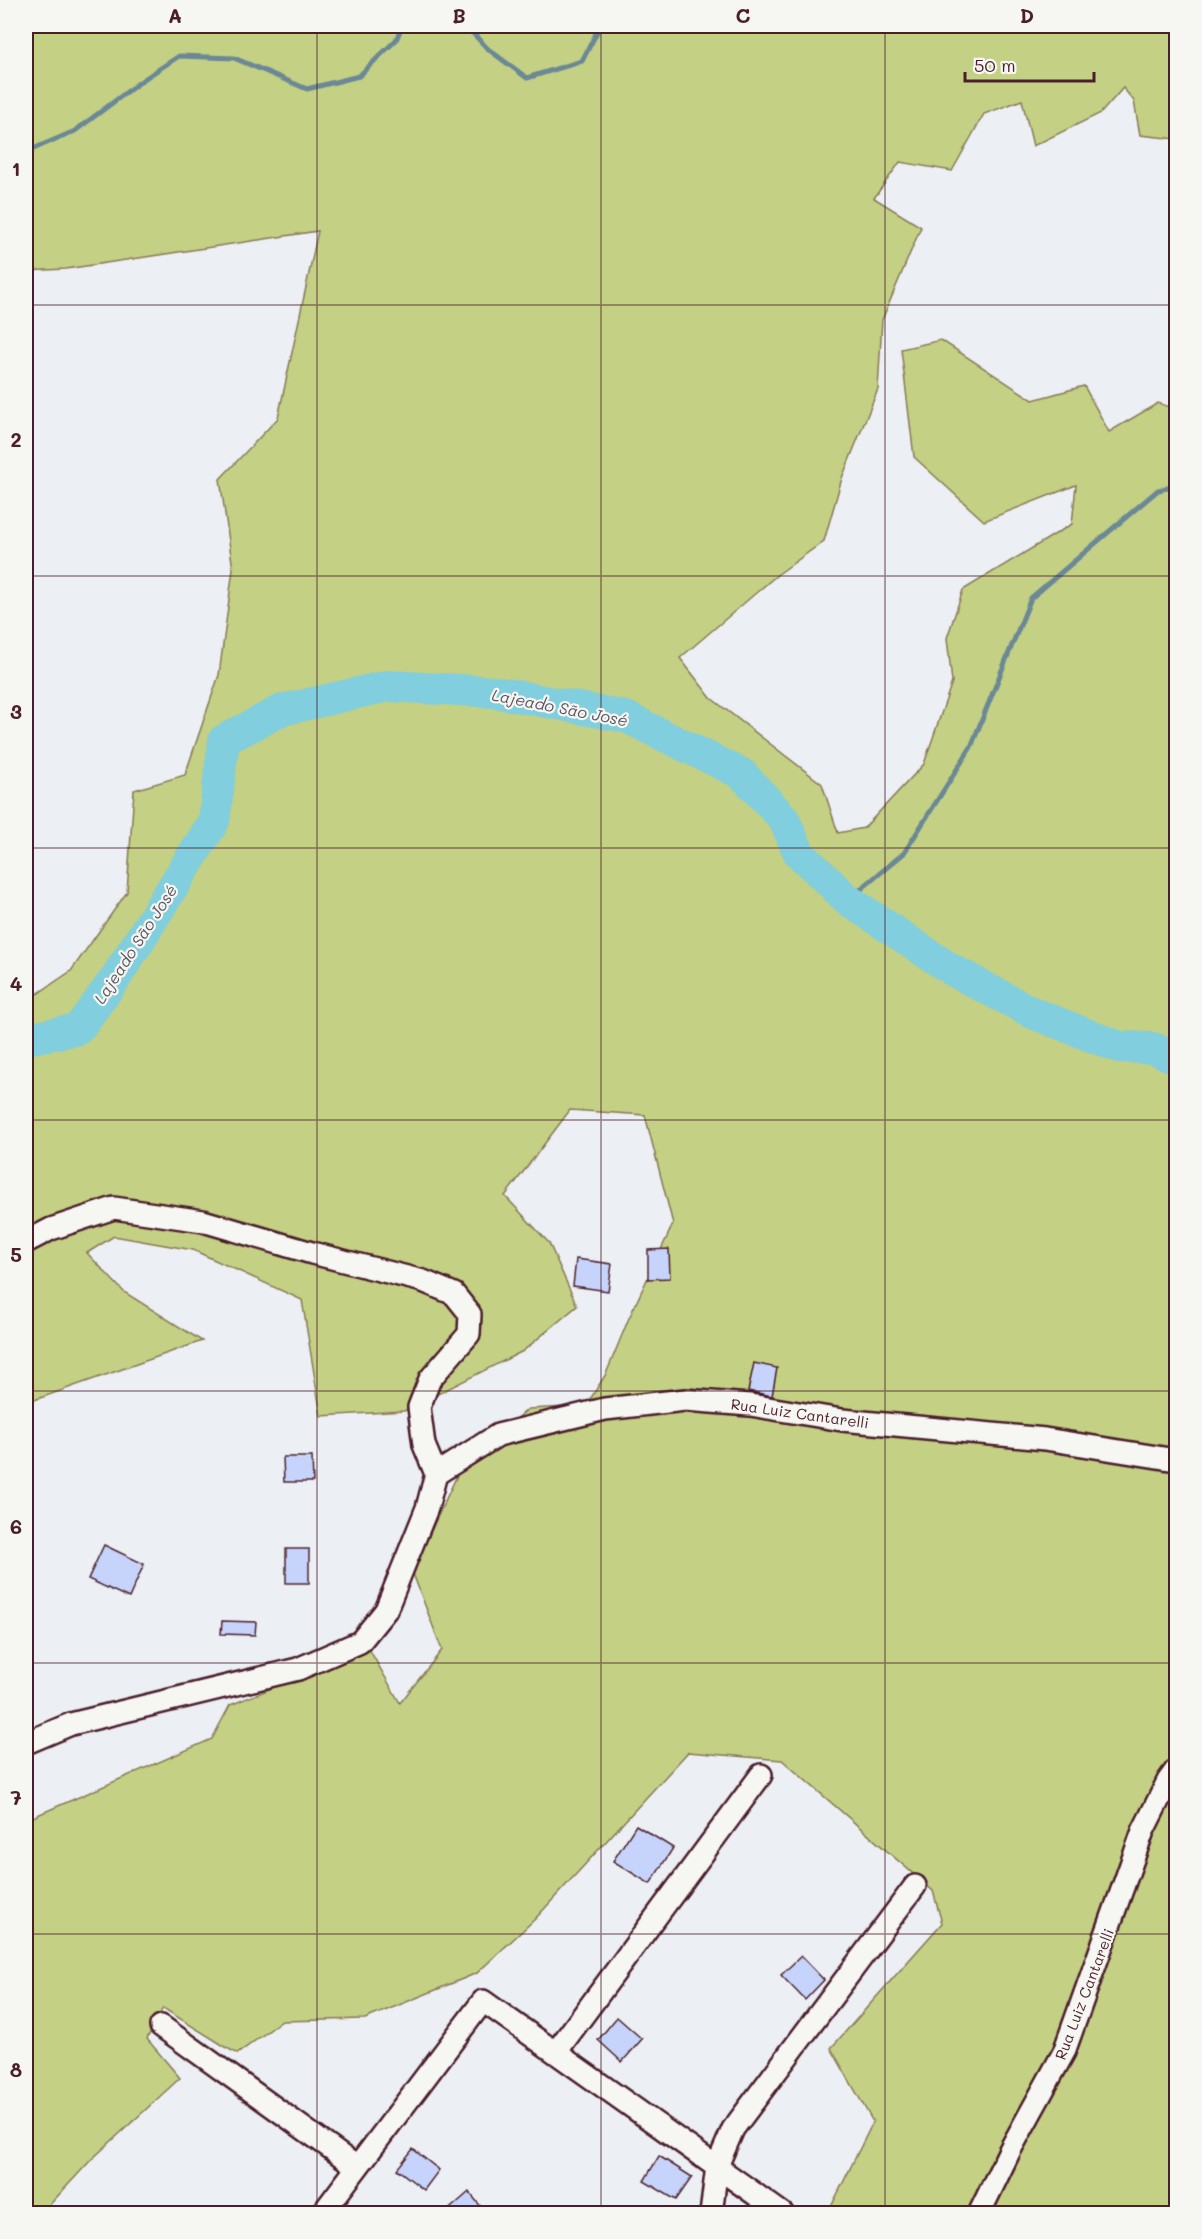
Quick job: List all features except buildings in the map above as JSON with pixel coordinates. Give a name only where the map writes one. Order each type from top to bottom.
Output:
[{"type":"street","points":[[26,1242],[51,1229],[114,1208],[203,1221],[312,1253],[423,1281],[454,1294],[470,1314],[469,1334],[430,1379],[420,1407],[424,1445],[436,1474],[427,1508],[386,1610],[360,1642],[298,1669],[71,1724],[26,1743]]},
{"type":"street","name":"Rua Luiz Cantarelli","points":[[436,1474],[498,1435],[605,1409],[685,1400],[750,1405],[842,1420],[1045,1439],[1176,1461]]},
{"type":"street","name":"Rua Luiz Cantarelli","points":[[979,2214],[1010,2150],[1064,2052],[1143,1831],[1168,1781],[1176,1770]]},
{"type":"street","points":[[556,2052],[761,1775]]},
{"type":"street","points":[[711,2214],[717,2166],[733,2129],[915,1886]]},
{"type":"street","points":[[322,2214],[483,2001],[783,2214]]},
{"type":"street","points":[[161,2026],[357,2168]]},
{"type":"green space","points":[[26,26],[1176,26],[1176,139],[1140,135],[1134,101],[1123,88],[1101,113],[1033,146],[1022,100],[984,114],[952,171],[900,162],[874,198],[921,227],[882,320],[878,389],[842,478],[824,541],[777,575],[680,658],[711,698],[822,784],[838,833],[864,828],[924,764],[952,682],[947,638],[963,590],[1072,524],[1076,485],[984,521],[914,457],[901,349],[941,340],[1033,400],[1084,386],[1109,432],[1158,403],[1176,409],[1176,2213],[828,2213],[873,2122],[831,2048],[942,1923],[933,1891],[782,1760],[688,1752],[535,1919],[477,1973],[365,2019],[282,2021],[237,2054],[163,2008],[147,2039],[180,2078],[91,2160],[42,2213],[26,2213],[26,1820],[212,1739],[230,1705],[369,1649],[400,1703],[442,1650],[412,1571],[461,1467],[528,1409],[586,1406],[606,1374],[629,1318],[673,1224],[645,1115],[570,1110],[505,1196],[549,1243],[577,1306],[523,1351],[404,1411],[321,1416],[302,1300],[193,1250],[114,1236],[87,1253],[124,1292],[202,1341],[26,1403],[26,986],[37,994],[71,971],[127,892],[134,790],[185,775],[219,675],[233,569],[220,479],[278,418],[318,231],[66,269],[26,271]]},
{"type":"waterway","points":[[26,152],[75,131],[144,79],[179,56],[234,58],[307,89],[359,76],[396,40],[402,26]]},
{"type":"waterway","points":[[466,26],[488,49],[527,78],[582,61],[600,26]]},
{"type":"waterway","points":[[848,900],[904,853],[971,747],[1031,598],[1158,490],[1176,486]]},
{"type":"waterway","name":"Lajeado São José","points":[[26,1039],[78,1029],[115,979],[214,821],[224,740],[282,710],[388,686],[495,692],[626,717],[742,774],[784,819],[799,853],[848,900],[952,970],[1033,1013],[1119,1047],[1153,1048],[1176,1058]]}]
